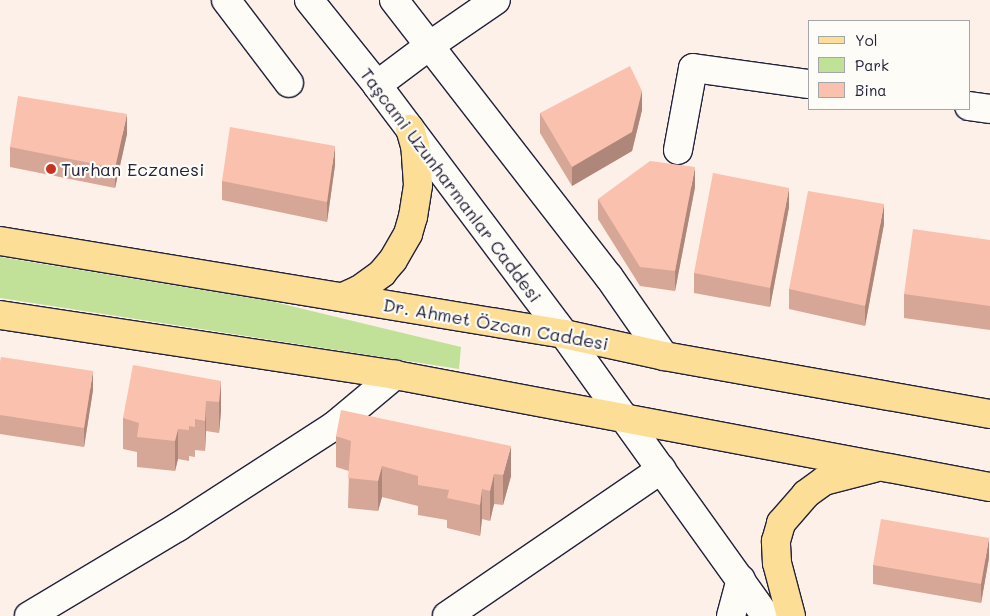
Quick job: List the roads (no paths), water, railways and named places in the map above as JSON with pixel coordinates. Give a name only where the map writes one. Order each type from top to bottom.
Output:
[{"type":"main road","points":[[343,297],[359,290],[382,273],[393,260],[408,234],[418,186],[415,146],[410,129]]},
{"type":"main road","name":"Dr. Ahmet Özcan Caddesi","points":[[0,241],[564,334],[664,356],[990,414]]},
{"type":"main road","points":[[0,315],[395,375],[990,487]]},
{"type":"main road","points":[[791,616],[777,563],[776,540],[781,523],[806,494],[824,481],[852,472],[884,466]]},
{"type":"street","points":[[226,0],[289,83]]},
{"type":"street","name":"Taşcami Uzunharmanlar Caddesi","points":[[309,0],[377,85],[564,334],[766,616]]},
{"type":"street","points":[[394,0],[609,277],[664,356]]},
{"type":"street","points":[[377,85],[429,46],[496,0]]},
{"type":"street","points":[[678,150],[693,68],[808,84]]},
{"type":"street","points":[[970,106],[990,109]]},
{"type":"street","points":[[29,616],[178,527],[334,426],[395,375]]},
{"type":"street","points":[[447,616],[662,469]]},
{"type":"street","points":[[731,616],[741,580]]},
{"type":"place","name":"Turhan Eczanesi","points":[[51,169]]}]
